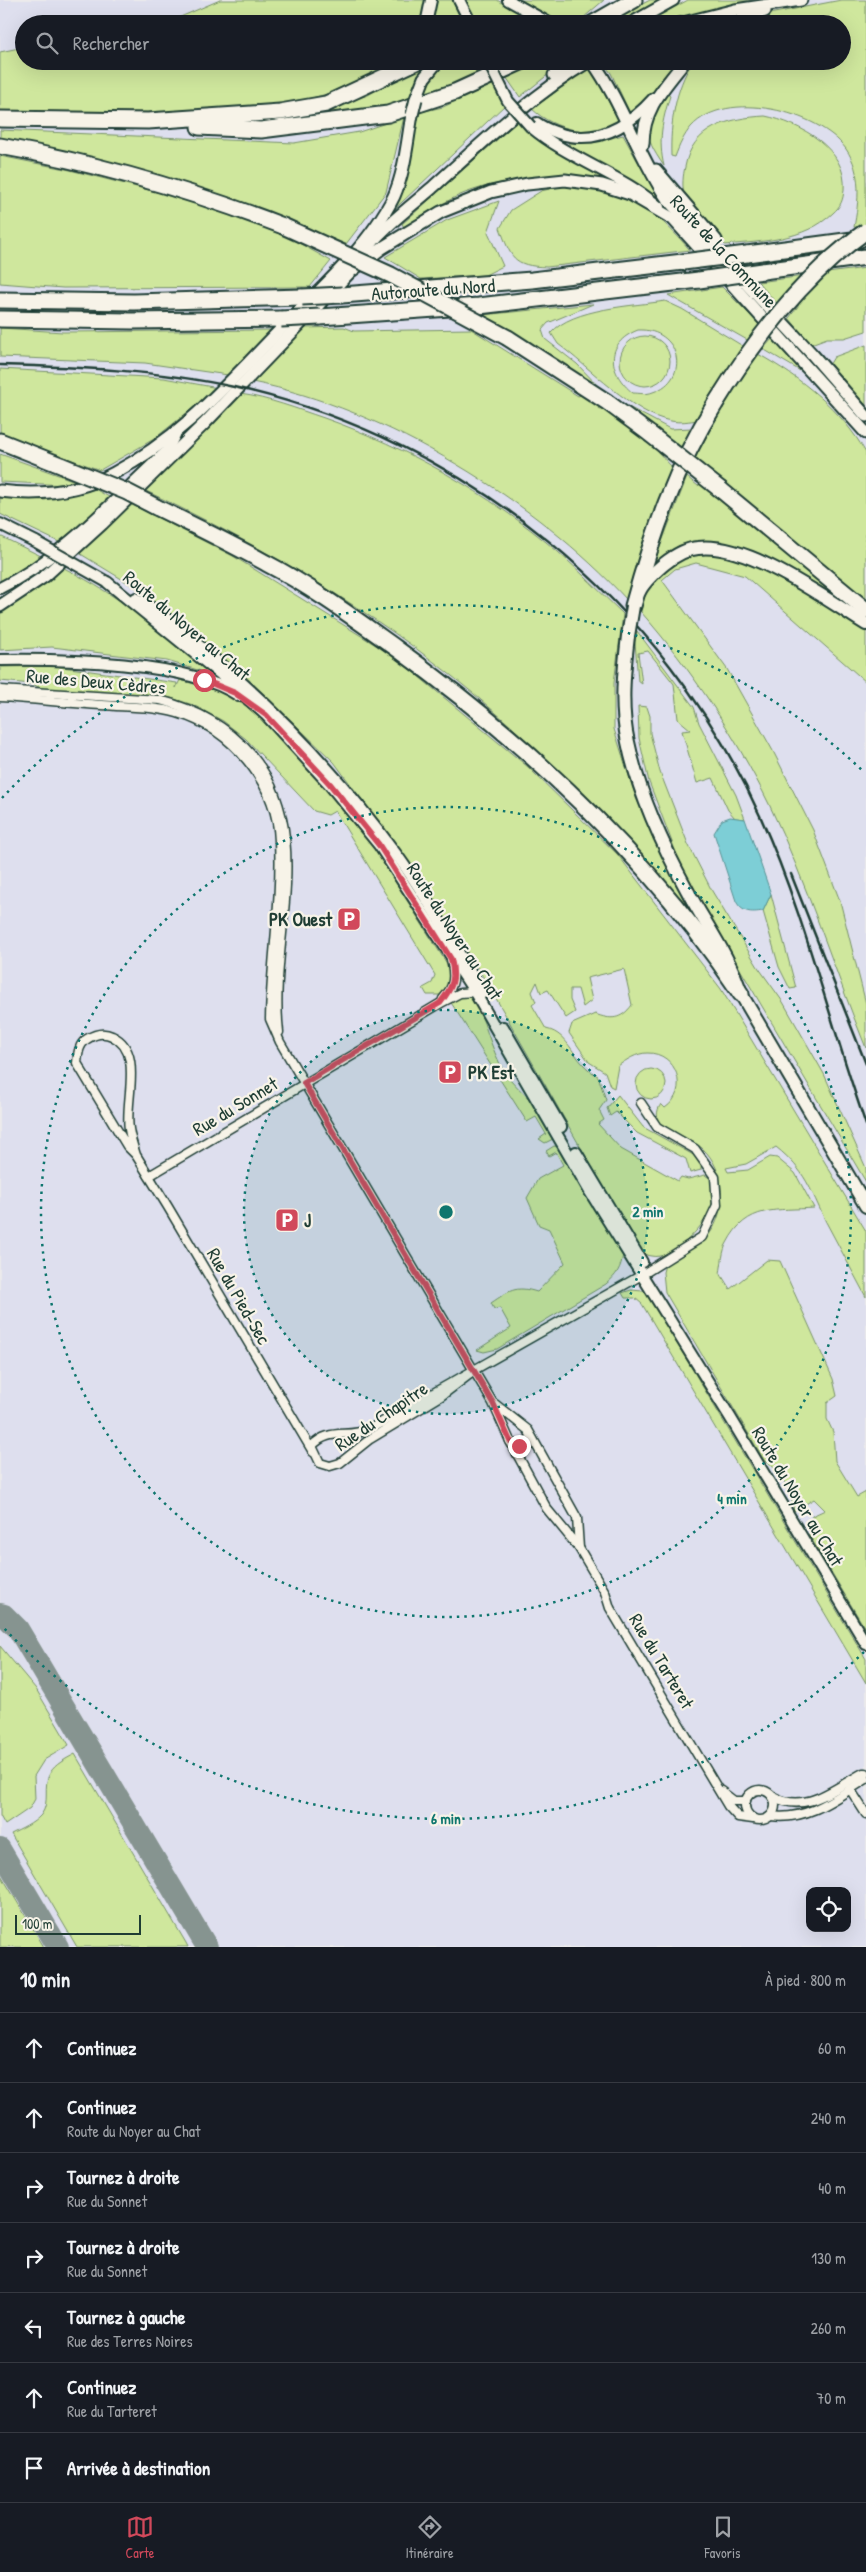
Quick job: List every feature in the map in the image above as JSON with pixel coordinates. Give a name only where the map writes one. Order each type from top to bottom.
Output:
[{"type":"highway","points":[[608,15],[634,0]]},
{"type":"highway","points":[[0,118],[148,121],[280,112],[326,104],[399,70]]},
{"type":"highway","points":[[148,121],[212,128],[261,130],[388,114],[455,92],[504,70]]},
{"type":"highway","points":[[0,146],[40,153],[146,180],[283,226],[391,274],[508,338],[614,407],[721,490],[866,610]]},
{"type":"highway","points":[[633,606],[644,566],[672,490],[689,451],[715,404],[741,363],[772,322],[833,258],[866,231]]},
{"type":"highway","name":"Autoroute du Nord","points":[[0,300],[134,302],[342,295],[532,280],[866,238]]},
{"type":"highway","name":"Autoroute du Nord","points":[[0,319],[132,321],[281,319],[478,306],[866,258]]},
{"type":"highway","points":[[0,441],[127,492],[267,563],[344,611],[457,692],[562,785],[616,838],[716,958],[741,994]]},
{"type":"main road","points":[[646,15],[673,0]]},
{"type":"main road","points":[[715,15],[735,10],[802,0]]},
{"type":"main road","points":[[756,15],[802,0]]},
{"type":"main road","points":[[0,491],[52,492],[80,487],[114,474],[175,435],[220,392],[326,284],[363,242],[393,196],[402,172],[416,98],[424,78],[431,70]]},
{"type":"main road","points":[[363,242],[372,236],[423,186],[490,126],[562,70]]},
{"type":"main road","points":[[350,272],[363,252],[481,143],[536,97],[576,70]]},
{"type":"main road","points":[[598,70],[627,124],[653,178],[668,200],[812,354],[866,416]]},
{"type":"main road","points":[[643,144],[646,114],[679,70]]},
{"type":"main road","points":[[633,137],[643,144],[662,178],[789,323],[812,354]]},
{"type":"main road","points":[[0,606],[45,576],[102,524],[204,424],[350,272],[382,248],[441,212],[491,192],[528,184],[565,180],[602,185],[630,194],[673,219]]},
{"type":"main road","name":"Route de la Commune","points":[[673,219],[864,432]]},
{"type":"main road","points":[[866,624],[787,575],[742,555],[708,547],[685,551],[668,560],[642,587],[633,606],[623,680],[628,741],[651,813],[681,879],[735,975],[741,994],[866,1206]]},
{"type":"street","points":[[428,15],[431,0]]},
{"type":"street","points":[[459,0],[466,15]]},
{"type":"street","points":[[508,0],[535,15]]},
{"type":"street","points":[[364,86],[387,70]]},
{"type":"street","name":"Route de la Commune","points":[[493,70],[508,101],[563,150],[650,199],[673,219]]},
{"type":"street","points":[[534,125],[566,135],[590,138],[602,135],[627,124],[638,116],[667,84]]},
{"type":"street","points":[[0,588],[36,568],[65,544],[166,452],[175,435]]},
{"type":"street","points":[[0,524],[107,582]]},
{"type":"street","name":"Route du Noyer au Chat","points":[[107,582],[212,666],[266,715],[330,784],[379,845],[451,959],[478,992]]},
{"type":"street","name":"Route du Noyer au Chat","points":[[107,582],[148,605],[264,700],[331,772],[399,859],[443,926],[589,1190],[645,1272],[866,1644]]},
{"type":"street","points":[[0,660],[87,661],[156,670],[204,680],[235,693],[266,715]]},
{"type":"street","name":"Rue des Deux Cèdres","points":[[0,690],[160,700],[173,703],[190,709],[216,723],[242,743],[254,757],[268,778],[278,800],[286,836],[286,868],[277,1008],[280,1042]]},
{"type":"street","name":"Rue des Deux Cèdres","points":[[0,697],[169,711],[206,726],[242,754],[263,784],[278,825],[280,858],[270,1019],[280,1042]]},
{"type":"street","name":"Rue du Sonnet","points":[[440,1003],[451,990],[454,980],[451,959]]},
{"type":"street","name":"Rue du Sonnet","points":[[149,1176],[440,1003],[460,993],[478,992]]},
{"type":"street","points":[[95,1034],[108,1034],[120,1039],[128,1050],[131,1063],[128,1128],[136,1155],[127,1146],[76,1062],[78,1051],[84,1041],[95,1034]]},
{"type":"street","name":"Rue du Tarteret","points":[[280,1042],[493,1403],[510,1441],[547,1508],[579,1548],[605,1592],[610,1608],[728,1806],[738,1817],[753,1819]]},
{"type":"street","name":"Rue du Chapitre","points":[[474,1371],[441,1396],[370,1439],[340,1463],[330,1466],[320,1463],[314,1453],[312,1446],[320,1437],[328,1435],[354,1435],[368,1430],[438,1389],[474,1371],[702,1237],[717,1206],[715,1178],[695,1149],[657,1127],[641,1103]]},
{"type":"street","name":"Rue du Pied-Sec","points":[[136,1155],[314,1453]]},
{"type":"street","name":"Rue du Tarteret","points":[[493,1403],[528,1430],[577,1518],[579,1548]]},
{"type":"street","points":[[510,1441],[519,1446],[532,1438]]},
{"type":"street","points":[[772,1796],[776,1809],[771,1816],[762,1821],[753,1819],[746,1809],[746,1801],[751,1793],[760,1790],[772,1796],[783,1802],[798,1804],[825,1795],[866,1773]]},
{"type":"street","points":[[771,1816],[785,1818],[813,1812],[866,1779]]},
{"type":"street","points":[[850,1789],[866,1814]]},
{"type":"street","points":[[720,1790],[734,1801],[746,1801]]},
{"type":"shaded area","points":[[0,0],[866,0],[866,1947],[0,1947]]},
{"type":"green space","points":[[220,0],[425,0],[422,15],[185,15]]},
{"type":"green space","points":[[437,0],[452,0],[459,15],[433,15]]},
{"type":"green space","points":[[466,0],[497,0],[523,15],[474,15]]},
{"type":"green space","points":[[521,0],[604,0],[586,15],[547,15]]},
{"type":"green space","points":[[650,0],[663,0],[635,15],[622,15]]},
{"type":"green space","points":[[688,0],[755,0],[694,15],[660,15]]},
{"type":"green space","points":[[841,0],[866,0],[866,223],[859,228],[854,227],[858,197],[857,177],[855,167],[846,149],[833,136],[815,124],[794,115],[772,109],[748,107],[726,109],[707,115],[691,127],[675,157],[671,156],[671,132],[675,107],[688,70],[851,70],[851,15],[764,15]]},
{"type":"green space","points":[[15,49],[15,70],[380,70],[366,80],[342,90],[285,105],[192,112],[0,113],[0,52]]},
{"type":"green space","points":[[412,70],[424,70],[415,85],[410,99],[372,110],[307,118],[305,115],[368,95]]},
{"type":"green space","points":[[439,70],[486,70],[487,72],[424,96],[428,85]]},
{"type":"green space","points":[[519,70],[554,70],[520,97],[506,77]]},
{"type":"green space","points":[[586,70],[592,70],[619,121],[597,130],[574,130],[551,122],[532,109]]},
{"type":"green space","points":[[609,70],[671,70],[654,91],[630,113]]},
{"type":"green space","points":[[493,84],[505,105],[385,218],[400,194],[408,174],[416,113],[443,107]]},
{"type":"green space","points":[[667,94],[670,96],[661,139],[664,166],[652,145],[648,130],[654,114]]},
{"type":"green space","points":[[765,116],[793,125],[819,140],[830,150],[838,162],[843,175],[844,190],[842,200],[836,210],[822,222],[796,234],[782,238],[725,245],[696,215],[684,194],[683,177],[689,153],[695,142],[714,127],[738,119]]},
{"type":"green space","points":[[404,117],[386,192],[346,244],[243,204],[0,141],[0,130],[294,143],[359,132]]},
{"type":"green space","points":[[519,120],[545,144],[606,178],[534,178],[482,187],[449,200],[404,227],[402,224]]},
{"type":"green space","points":[[623,135],[657,196],[578,152],[568,143],[592,143]]},
{"type":"green space","points":[[0,156],[70,170],[188,200],[281,233],[331,261],[310,287],[63,288],[0,283]]},
{"type":"green space","points":[[562,186],[608,192],[632,200],[654,214],[690,250],[547,267],[526,265],[520,262],[510,253],[500,228],[511,210],[541,191]]},
{"type":"green space","points":[[499,201],[488,232],[503,266],[485,275],[421,279],[385,257],[447,220]]},
{"type":"green space","points":[[866,268],[866,331],[844,338],[827,338],[811,344],[789,318],[799,305],[789,294],[778,305],[758,282]]},
{"type":"green space","points":[[722,287],[761,326],[749,341],[668,295]]},
{"type":"green space","points":[[665,301],[682,309],[746,348],[698,420],[671,421],[642,410],[558,344],[551,333],[573,318],[588,313]],"holes":[[[638,330],[652,332],[664,337],[676,355],[673,377],[665,386],[650,393],[633,393],[618,377],[613,359],[615,350],[619,343],[627,336]]]},
{"type":"green space","points":[[593,304],[548,323],[542,330],[545,339],[577,364],[600,388],[482,315]]},
{"type":"green space","points":[[344,327],[354,331],[471,329],[578,396],[584,394],[657,446],[657,451],[673,468],[654,512],[628,601],[591,564],[549,528],[504,495],[456,464],[406,436],[354,413],[303,395],[252,382],[304,328]]},
{"type":"green space","points":[[0,328],[63,332],[272,330],[228,375],[145,363],[0,357]]},
{"type":"green space","points":[[640,336],[650,336],[663,343],[670,356],[670,366],[663,379],[650,386],[640,386],[631,382],[624,375],[620,366],[620,356],[624,347],[631,340]]},
{"type":"green space","points":[[773,338],[802,372],[763,349]]},
{"type":"green space","points":[[866,345],[866,405],[828,367],[834,357]]},
{"type":"green space","points":[[758,354],[790,374],[819,396],[845,423],[866,453],[866,599],[695,458],[731,392]]},
{"type":"green space","points":[[0,369],[164,378],[218,388],[154,439],[100,470],[0,434]]},
{"type":"green space","points":[[240,394],[283,404],[356,430],[387,443],[446,474],[475,491],[531,530],[566,559],[623,614],[614,683],[614,729],[636,798],[691,914],[640,855],[560,772],[503,719],[436,664],[357,607],[231,533],[144,490]]},
{"type":"green space","points":[[623,404],[670,429],[692,428],[683,448]]},
{"type":"green space","points":[[0,454],[75,481],[67,485],[0,482]]},
{"type":"green space","points":[[687,477],[698,486],[702,482],[836,595],[761,555],[719,542],[699,541],[681,545],[670,551],[653,565]]},
{"type":"green space","points":[[93,488],[109,497],[61,543],[0,514],[0,497],[45,500]]},
{"type":"green space","points":[[131,504],[233,556],[395,657],[528,767],[618,855],[721,989],[866,1231],[866,1297],[806,1181],[786,1156],[776,1147],[746,1164],[726,1168],[728,1172],[748,1170],[770,1157],[777,1158],[795,1173],[814,1208],[764,1212],[744,1222],[735,1230],[725,1246],[720,1273],[730,1289],[767,1260],[780,1261],[833,1379],[837,1396],[827,1403],[827,1419],[833,1432],[835,1461],[857,1497],[866,1492],[866,1630],[809,1535],[812,1516],[825,1510],[814,1499],[794,1511],[791,1496],[785,1482],[776,1470],[764,1460],[665,1292],[663,1272],[665,1265],[707,1237],[714,1227],[721,1204],[720,1179],[710,1157],[698,1145],[661,1126],[658,1121],[657,1112],[659,1107],[661,1104],[665,1108],[673,1101],[677,1092],[677,1074],[666,1059],[657,1054],[643,1053],[632,1057],[618,1066],[614,1088],[610,1086],[605,1072],[589,1062],[569,1033],[572,1024],[595,1014],[611,1018],[620,1016],[628,1010],[632,1005],[624,969],[587,978],[592,1000],[583,1007],[578,989],[570,989],[570,1000],[575,1012],[566,1018],[548,990],[541,993],[537,982],[532,992],[536,1002],[532,1005],[546,1029],[561,1036],[582,1063],[598,1076],[606,1100],[599,1110],[604,1120],[598,1124],[621,1149],[678,1181],[681,1177],[688,1179],[705,1175],[711,1179],[712,1202],[707,1217],[686,1241],[668,1253],[659,1256],[650,1256],[640,1252],[489,986],[419,877],[334,762],[242,673],[179,621],[138,589],[79,553]]},
{"type":"green space","points":[[0,536],[43,557],[0,583]]},
{"type":"green space","points":[[715,551],[770,572],[799,586],[866,632],[866,682],[745,576],[696,563],[675,569],[662,580],[727,669],[773,751],[813,830],[840,901],[866,1004],[866,1048],[796,864],[756,778],[727,728],[695,680],[641,612],[646,589],[659,573],[685,557]]},
{"type":"green space","points":[[64,568],[125,604],[215,675],[167,661],[52,647],[0,650],[0,611]]},
{"type":"green space","points":[[637,631],[694,707],[699,723],[736,795],[745,819],[735,818],[728,810],[713,778],[697,783],[682,731],[691,730],[678,719],[674,684],[648,651],[638,653],[642,684],[638,681],[635,642]]},
{"type":"green space","points":[[55,666],[177,683],[176,688],[180,680],[216,690],[246,706],[266,723],[343,808],[375,850],[451,970],[449,983],[440,995],[427,995],[423,988],[432,983],[435,975],[335,811],[328,815],[314,811],[246,739],[223,721],[193,705],[171,698],[46,690],[32,684],[0,681],[0,667]]},
{"type":"green space","points":[[638,706],[647,707],[650,716],[650,733],[660,772],[688,844],[712,891],[758,967],[783,1002],[824,1074],[866,1168],[866,1182],[685,876],[649,782],[639,738]]},
{"type":"green space","points":[[771,894],[796,988],[790,989],[779,967],[763,911]]},
{"type":"green space","points":[[472,995],[477,1004],[495,1053],[504,1071],[548,1122],[552,1130],[553,1139],[545,1143],[539,1139],[546,1134],[536,1117],[527,1122],[450,1001]]},
{"type":"green space","points":[[651,1069],[662,1073],[666,1084],[662,1095],[651,1099],[640,1095],[636,1084],[640,1073]]},
{"type":"green space","points":[[618,1095],[643,1127],[697,1157],[701,1162],[701,1170],[690,1173],[686,1159],[637,1133],[616,1112],[610,1116],[607,1108]]},
{"type":"green space","points":[[554,1146],[559,1147],[623,1254],[620,1267],[606,1284],[497,1349],[484,1352],[477,1350],[511,1328],[500,1308],[494,1309],[491,1303],[512,1290],[523,1289],[537,1292],[565,1263],[549,1229],[539,1225],[527,1198],[538,1179],[563,1165],[556,1152],[549,1156],[546,1151]]},
{"type":"green space","points":[[631,1290],[643,1291],[649,1297],[866,1659],[866,1683],[642,1304],[635,1298],[625,1298],[622,1293]]},
{"type":"green space","points":[[0,1646],[36,1689],[69,1745],[44,1760],[34,1776],[35,1799],[30,1808],[5,1825],[0,1816]]},
{"type":"green space","points":[[75,1754],[188,1947],[77,1947],[11,1834],[31,1824],[41,1815],[46,1805],[47,1783],[50,1773],[58,1764]]},
{"type":"green space","points":[[0,1873],[44,1947],[0,1947]]},
{"type":"water","points":[[730,817],[745,819],[771,894],[763,911],[744,910],[736,901],[714,833],[722,820]]},
{"type":"taxiway","points":[[0,1614],[4,1615],[18,1629],[207,1947]]},
{"type":"taxiway","points":[[0,1849],[58,1947]]},
{"type":"railway","points":[[0,365],[88,368],[147,373],[205,381],[234,387],[319,412],[401,446],[477,489],[548,541],[613,600],[670,666],[720,739],[761,818],[777,855],[804,931],[866,1125]]},
{"type":"railway","points":[[791,874],[866,1064]]},
{"type":"place","name":"PK Ouest","points":[[349,919]]},
{"type":"place","name":"PK Est","points":[[450,1072]]},
{"type":"place","name":"J","points":[[287,1220]]},
{"type":"route","points":[[204,680],[235,693],[266,715],[330,784],[379,845],[451,959],[454,969],[454,980],[451,990],[440,1003],[338,1065],[304,1083],[493,1403],[510,1441],[519,1446]]}]
